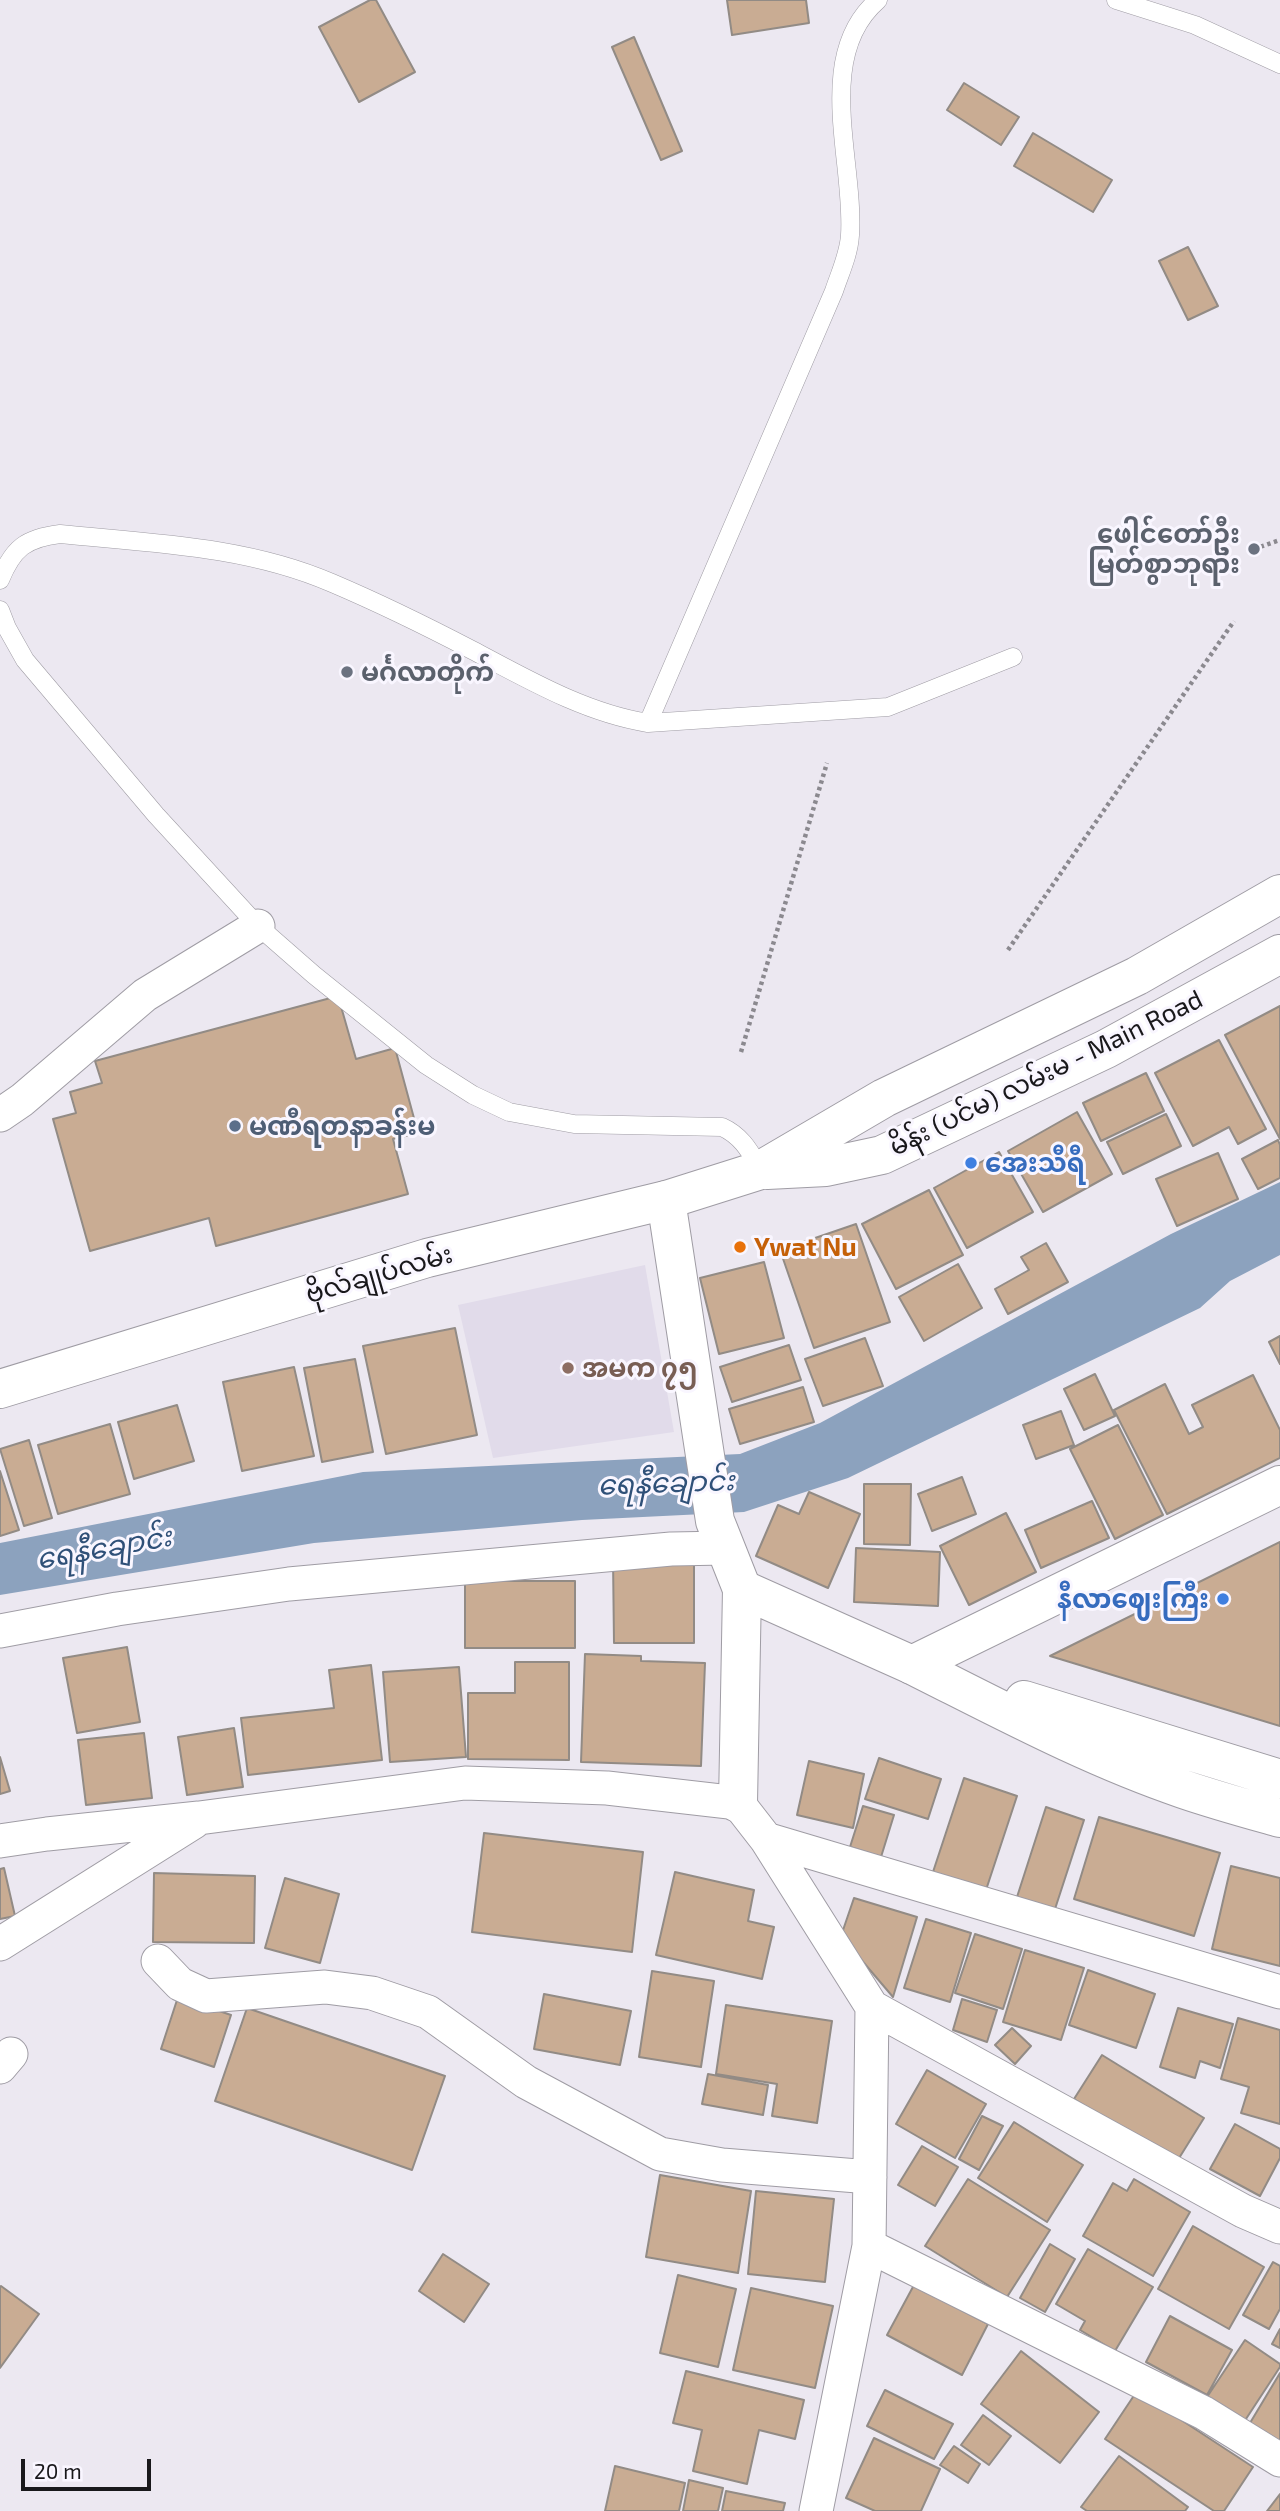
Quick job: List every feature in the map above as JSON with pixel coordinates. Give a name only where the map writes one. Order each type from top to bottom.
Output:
[{"type":"main road","points":[[761,1170],[884,1098],[1137,976],[1280,894]]},
{"type":"main road","name":"မိန်း (ပင်မ) လမ်းမ - Main Road","points":[[761,1170],[826,1167],[883,1155],[1106,1049],[1280,954]]},
{"type":"main road","name":"ဗိုလ်‌ချုပ်‌လမ်း","points":[[0,1389],[427,1258],[666,1200],[761,1170]]},
{"type":"main road","points":[[666,1200],[720,1534],[742,1589],[738,1803]]},
{"type":"main road","points":[[912,1665],[1280,1485]]},
{"type":"main road","points":[[742,1589],[912,1665],[1047,1733],[1117,1763],[1183,1789],[1280,1818]]},
{"type":"main road","points":[[912,1665],[1280,1779]]},
{"type":"street","points":[[0,1115],[22,1100],[145,995],[258,926]]},
{"type":"street","points":[[0,1631],[117,1609],[289,1584],[671,1549],[720,1534]]},
{"type":"street","points":[[0,1841],[465,1783],[607,1788],[738,1803],[765,1839],[872,2007],[1244,2211],[1280,2227]]},
{"type":"street","points":[[0,1944],[199,1818]]},
{"type":"street","points":[[765,1839],[1280,1992]]},
{"type":"street","points":[[158,1961],[180,1984],[206,1996],[325,1987],[372,1993],[428,2012],[526,2082],[660,2154],[722,2165],[870,2178]]},
{"type":"street","points":[[816,2511],[869,2246],[872,2007]]},
{"type":"street","points":[[869,2246],[1204,2413],[1280,2460]]},
{"type":"lane","points":[[648,723],[834,291],[847,254],[850,227],[843,131],[842,65],[860,19],[878,0]]},
{"type":"lane","points":[[1116,0],[1195,25],[1280,64]]},
{"type":"lane","points":[[0,580],[7,561],[19,547],[39,536],[60,534],[209,549],[288,566],[331,582],[460,643],[545,688],[618,718],[648,723],[888,707],[1013,657]]},
{"type":"lane","points":[[0,610],[25,660],[156,814],[258,926],[426,1065],[473,1095],[509,1112],[574,1124],[722,1126],[742,1140],[761,1170]]},
{"type":"path","points":[[1254,548],[1280,540]]},
{"type":"path","points":[[1008,950],[1234,621]]},
{"type":"path","points":[[741,1052],[827,762]]},
{"type":"shaded area","name":"အမက ၇၅","points":[[645,1265],[674,1432],[493,1458],[458,1305]]},
{"type":"water","name":"ရေနီချောင်း","points":[[1280,1182],[1280,1255],[1230,1281],[1200,1308],[848,1478],[744,1512],[582,1520],[314,1543],[0,1595],[0,1543],[363,1472],[740,1454],[820,1423],[1171,1234]]},
{"type":"building","points":[[370,0],[376,0],[415,72],[359,102],[319,27]]},
{"type":"building","points":[[727,0],[806,0],[809,23],[732,35]]},
{"type":"building","points":[[634,37],[682,151],[661,160],[612,47]]},
{"type":"building","points":[[964,83],[1019,117],[1001,145],[947,110]]},
{"type":"building","points":[[1033,133],[1112,180],[1093,212],[1014,166]]},
{"type":"building","points":[[1188,247],[1218,306],[1188,320],[1159,261]]},
{"type":"building","name":"မဏီရတနာခန်းမ","points":[[338,996],[356,1059],[395,1048],[418,1133],[393,1139],[408,1194],[216,1246],[209,1218],[90,1251],[53,1119],[76,1113],[70,1092],[102,1083],[95,1061]]},
{"type":"building","points":[[1280,1006],[1280,1139],[1225,1035]]},
{"type":"building","points":[[1219,1040],[1266,1129],[1238,1144],[1229,1127],[1193,1146],[1155,1073]]},
{"type":"building","points":[[1146,1073],[1164,1111],[1101,1141],[1083,1103]]},
{"type":"building","points":[[1077,1112],[1112,1174],[1043,1212],[1008,1151]]},
{"type":"building","points":[[1166,1114],[1181,1146],[1123,1174],[1107,1142]]},
{"type":"building","points":[[1278,1140],[1280,1178],[1258,1189],[1242,1159]]},
{"type":"building","points":[[999,1152],[1033,1212],[967,1248],[934,1188]]},
{"type":"building","points":[[1218,1153],[1238,1199],[1177,1226],[1156,1179]]},
{"type":"building","points":[[929,1190],[963,1255],[896,1289],[862,1224]]},
{"type":"building","points":[[856,1224],[890,1322],[814,1348],[780,1250]]},
{"type":"building","points":[[1046,1243],[1068,1282],[1008,1314],[995,1289],[1029,1270],[1021,1257]]},
{"type":"building","points":[[764,1262],[784,1338],[719,1354],[700,1278]]},
{"type":"building","points":[[958,1264],[982,1308],[924,1341],[899,1297]]},
{"type":"building","points":[[455,1328],[477,1435],[386,1454],[363,1346]]},
{"type":"building","points":[[1280,1336],[1280,1364],[1269,1342]]},
{"type":"building","points":[[865,1338],[883,1386],[823,1406],[805,1359]]},
{"type":"building","points":[[789,1345],[801,1380],[732,1402],[720,1367]]},
{"type":"building","points":[[355,1359],[373,1452],[322,1462],[304,1368]]},
{"type":"building","points":[[294,1367],[314,1456],[242,1471],[223,1382]]},
{"type":"building","points":[[1095,1374],[1115,1416],[1084,1430],[1064,1389]]},
{"type":"building","points":[[1253,1375],[1280,1430],[1280,1458],[1167,1514],[1114,1410],[1165,1384],[1189,1434],[1203,1427],[1192,1405]]},
{"type":"building","points":[[803,1387],[814,1422],[740,1444],[729,1409]]},
{"type":"building","points":[[177,1405],[194,1461],[134,1479],[118,1422]]},
{"type":"building","points":[[1061,1411],[1074,1445],[1036,1459],[1023,1425]]},
{"type":"building","points":[[110,1424],[130,1494],[58,1514],[38,1445]]},
{"type":"building","points":[[1118,1425],[1163,1515],[1115,1539],[1070,1449]]},
{"type":"building","points":[[29,1440],[52,1518],[24,1526],[0,1449]]},
{"type":"building","points":[[0,1471],[19,1530],[0,1536]]},
{"type":"building","points":[[962,1477],[976,1514],[932,1531],[918,1494]]},
{"type":"building","points":[[864,1484],[911,1484],[910,1545],[864,1544]]},
{"type":"building","points":[[809,1492],[860,1514],[828,1588],[756,1556],[778,1505],[799,1514]]},
{"type":"building","points":[[1092,1501],[1109,1538],[1041,1568],[1025,1530]]},
{"type":"building","points":[[1006,1513],[1036,1572],[969,1605],[940,1546]]},
{"type":"building","name":"နီလာ‌ဈေးကြီး","points":[[1280,1542],[1280,1726],[1050,1656]]},
{"type":"building","points":[[856,1548],[940,1552],[938,1606],[854,1602]]},
{"type":"building","points":[[613,1558],[694,1558],[694,1643],[614,1643]]},
{"type":"building","points":[[465,1581],[575,1581],[575,1648],[465,1648]]},
{"type":"building","points":[[127,1647],[140,1722],[77,1733],[63,1658]]},
{"type":"building","points":[[585,1654],[641,1656],[641,1661],[705,1663],[701,1766],[581,1762]]},
{"type":"building","points":[[515,1662],[569,1662],[569,1760],[468,1759],[468,1693],[515,1693]]},
{"type":"building","points":[[371,1665],[382,1760],[248,1775],[241,1718],[334,1708],[329,1670]]},
{"type":"building","points":[[459,1667],[466,1757],[390,1762],[383,1672]]},
{"type":"building","points":[[234,1728],[243,1787],[187,1795],[178,1737]]},
{"type":"building","points":[[144,1733],[152,1798],[86,1805],[78,1740]]},
{"type":"building","points":[[0,1757],[10,1791],[0,1794]]},
{"type":"building","points":[[879,1758],[941,1779],[928,1819],[865,1799]]},
{"type":"building","points":[[809,1761],[864,1774],[853,1828],[797,1815]]},
{"type":"building","points":[[964,1778],[1017,1796],[985,1893],[932,1875]]},
{"type":"building","points":[[863,1806],[894,1815],[881,1857],[850,1847]]},
{"type":"building","points":[[1046,1807],[1084,1820],[1055,1909],[1017,1897]]},
{"type":"building","points":[[1099,1817],[1220,1853],[1194,1936],[1074,1899]]},
{"type":"building","points":[[484,1833],[643,1852],[632,1952],[472,1932]]},
{"type":"building","points":[[1231,1866],[1280,1878],[1280,1966],[1212,1949]]},
{"type":"building","points":[[4,1868],[15,1916],[0,1919],[0,1869]]},
{"type":"building","points":[[675,1872],[754,1890],[748,1921],[774,1927],[762,1979],[656,1955]]},
{"type":"building","points":[[154,1873],[255,1876],[254,1943],[153,1942]]},
{"type":"building","points":[[285,1878],[339,1894],[320,1963],[265,1948]]},
{"type":"building","points":[[854,1898],[917,1917],[893,1997],[841,1936]]},
{"type":"building","points":[[926,1919],[971,1933],[950,2002],[904,1988]]},
{"type":"building","points":[[975,1934],[1022,1949],[1003,2009],[955,1993]]},
{"type":"building","points":[[1025,1950],[1084,1968],[1061,2040],[1003,2022]]},
{"type":"building","points":[[1088,1970],[1155,1994],[1136,2048],[1069,2025]]},
{"type":"building","points":[[652,1971],[714,1981],[701,2067],[639,2057]]},
{"type":"building","points":[[544,1994],[631,2011],[620,2065],[534,2049]]},
{"type":"building","points":[[178,1997],[231,2015],[214,2067],[161,2049]]},
{"type":"building","points":[[962,1999],[997,2010],[987,2042],[953,2030]]},
{"type":"building","points":[[726,2005],[832,2021],[817,2123],[772,2116],[777,2084],[716,2074]]},
{"type":"building","points":[[247,2008],[445,2076],[412,2170],[215,2101]]},
{"type":"building","points":[[1178,2008],[1233,2024],[1220,2068],[1200,2061],[1195,2078],[1160,2067]]},
{"type":"building","points":[[1238,2018],[1280,2030],[1280,2124],[1241,2113],[1249,2087],[1221,2079]]},
{"type":"building","points":[[1012,2028],[1031,2046],[1015,2064],[995,2045]]},
{"type":"building","points":[[1102,2055],[1204,2118],[1176,2163],[1074,2099]]},
{"type":"building","points":[[927,2070],[986,2104],[955,2158],[896,2124]]},
{"type":"building","points":[[708,2074],[768,2085],[763,2115],[702,2104]]},
{"type":"building","points":[[982,2116],[1003,2126],[979,2170],[959,2159]]},
{"type":"building","points":[[1014,2122],[1083,2165],[1047,2222],[978,2178]]},
{"type":"building","points":[[1235,2124],[1280,2149],[1280,2158],[1260,2196],[1210,2169]]},
{"type":"building","points":[[922,2146],[958,2167],[935,2206],[898,2185]]},
{"type":"building","points":[[660,2175],[751,2191],[738,2273],[646,2257]]},
{"type":"building","points":[[968,2179],[1050,2230],[1007,2297],[925,2246]]},
{"type":"building","points":[[1134,2179],[1190,2212],[1153,2276],[1083,2236],[1113,2183],[1127,2191]]},
{"type":"building","points":[[756,2191],[834,2199],[825,2282],[748,2274]]},
{"type":"building","points":[[1193,2226],[1264,2267],[1229,2329],[1158,2289]]},
{"type":"building","points":[[1050,2244],[1075,2259],[1045,2312],[1020,2298]]},
{"type":"building","points":[[1088,2249],[1153,2287],[1115,2351],[1080,2330],[1085,2321],[1056,2304]]},
{"type":"building","points":[[443,2254],[489,2284],[464,2322],[419,2291]]},
{"type":"building","points":[[1273,2262],[1280,2266],[1280,2309],[1269,2329],[1243,2315]]},
{"type":"building","points":[[678,2275],[736,2289],[718,2367],[660,2353]]},
{"type":"building","points":[[914,2285],[988,2324],[962,2375],[887,2335]]},
{"type":"building","points":[[0,2287],[39,2314],[0,2368]]},
{"type":"building","points":[[751,2288],[833,2306],[815,2388],[733,2370]]},
{"type":"building","points":[[1170,2316],[1232,2350],[1207,2395],[1146,2362]]},
{"type":"building","points":[[1280,2329],[1280,2348],[1272,2344]]},
{"type":"building","points":[[1245,2340],[1280,2364],[1280,2367],[1244,2422],[1207,2397]]},
{"type":"building","points":[[1021,2351],[1099,2412],[1060,2463],[981,2404]]},
{"type":"building","points":[[686,2371],[804,2400],[795,2439],[759,2430],[747,2484],[693,2471],[702,2430],[673,2423]]},
{"type":"building","points":[[1280,2373],[1280,2447],[1247,2428]]},
{"type":"building","points":[[885,2390],[953,2424],[934,2459],[867,2426]]},
{"type":"building","points":[[1137,2391],[1253,2467],[1224,2511],[1214,2511],[1105,2439]]},
{"type":"building","points":[[983,2415],[1011,2436],[989,2465],[961,2445]]},
{"type":"building","points":[[874,2438],[940,2469],[921,2511],[875,2511],[846,2498]]},
{"type":"building","points":[[954,2446],[980,2464],[968,2483],[940,2465]]},
{"type":"building","points":[[1119,2456],[1188,2507],[1185,2511],[1087,2511],[1081,2507]]},
{"type":"building","points":[[615,2466],[685,2483],[679,2511],[605,2511]]},
{"type":"building","points":[[689,2480],[723,2488],[718,2511],[683,2511]]},
{"type":"building","points":[[726,2491],[785,2503],[783,2511],[722,2511]]},
{"type":"building","points":[[1280,2494],[1280,2511],[1267,2511]]},
{"type":"place","name":"‌ဖေါင်‌‌တော်‌ဦး မြတ်‌စွာဘုရား","points":[[1254,549]]},
{"type":"place","name":"မင်္ဂလာတိုက်","points":[[347,672]]},
{"type":"place","name":"မဏီရတနာခန်းမ","points":[[235,1126]]},
{"type":"place","name":"အေးသီရီ","points":[[971,1163]]},
{"type":"place","name":"Ywat Nu","points":[[740,1247]]},
{"type":"place","name":"အမက ၇၅","points":[[568,1368]]},
{"type":"place","name":"နီလာ‌ဈေးကြီး","points":[[1223,1599]]}]
